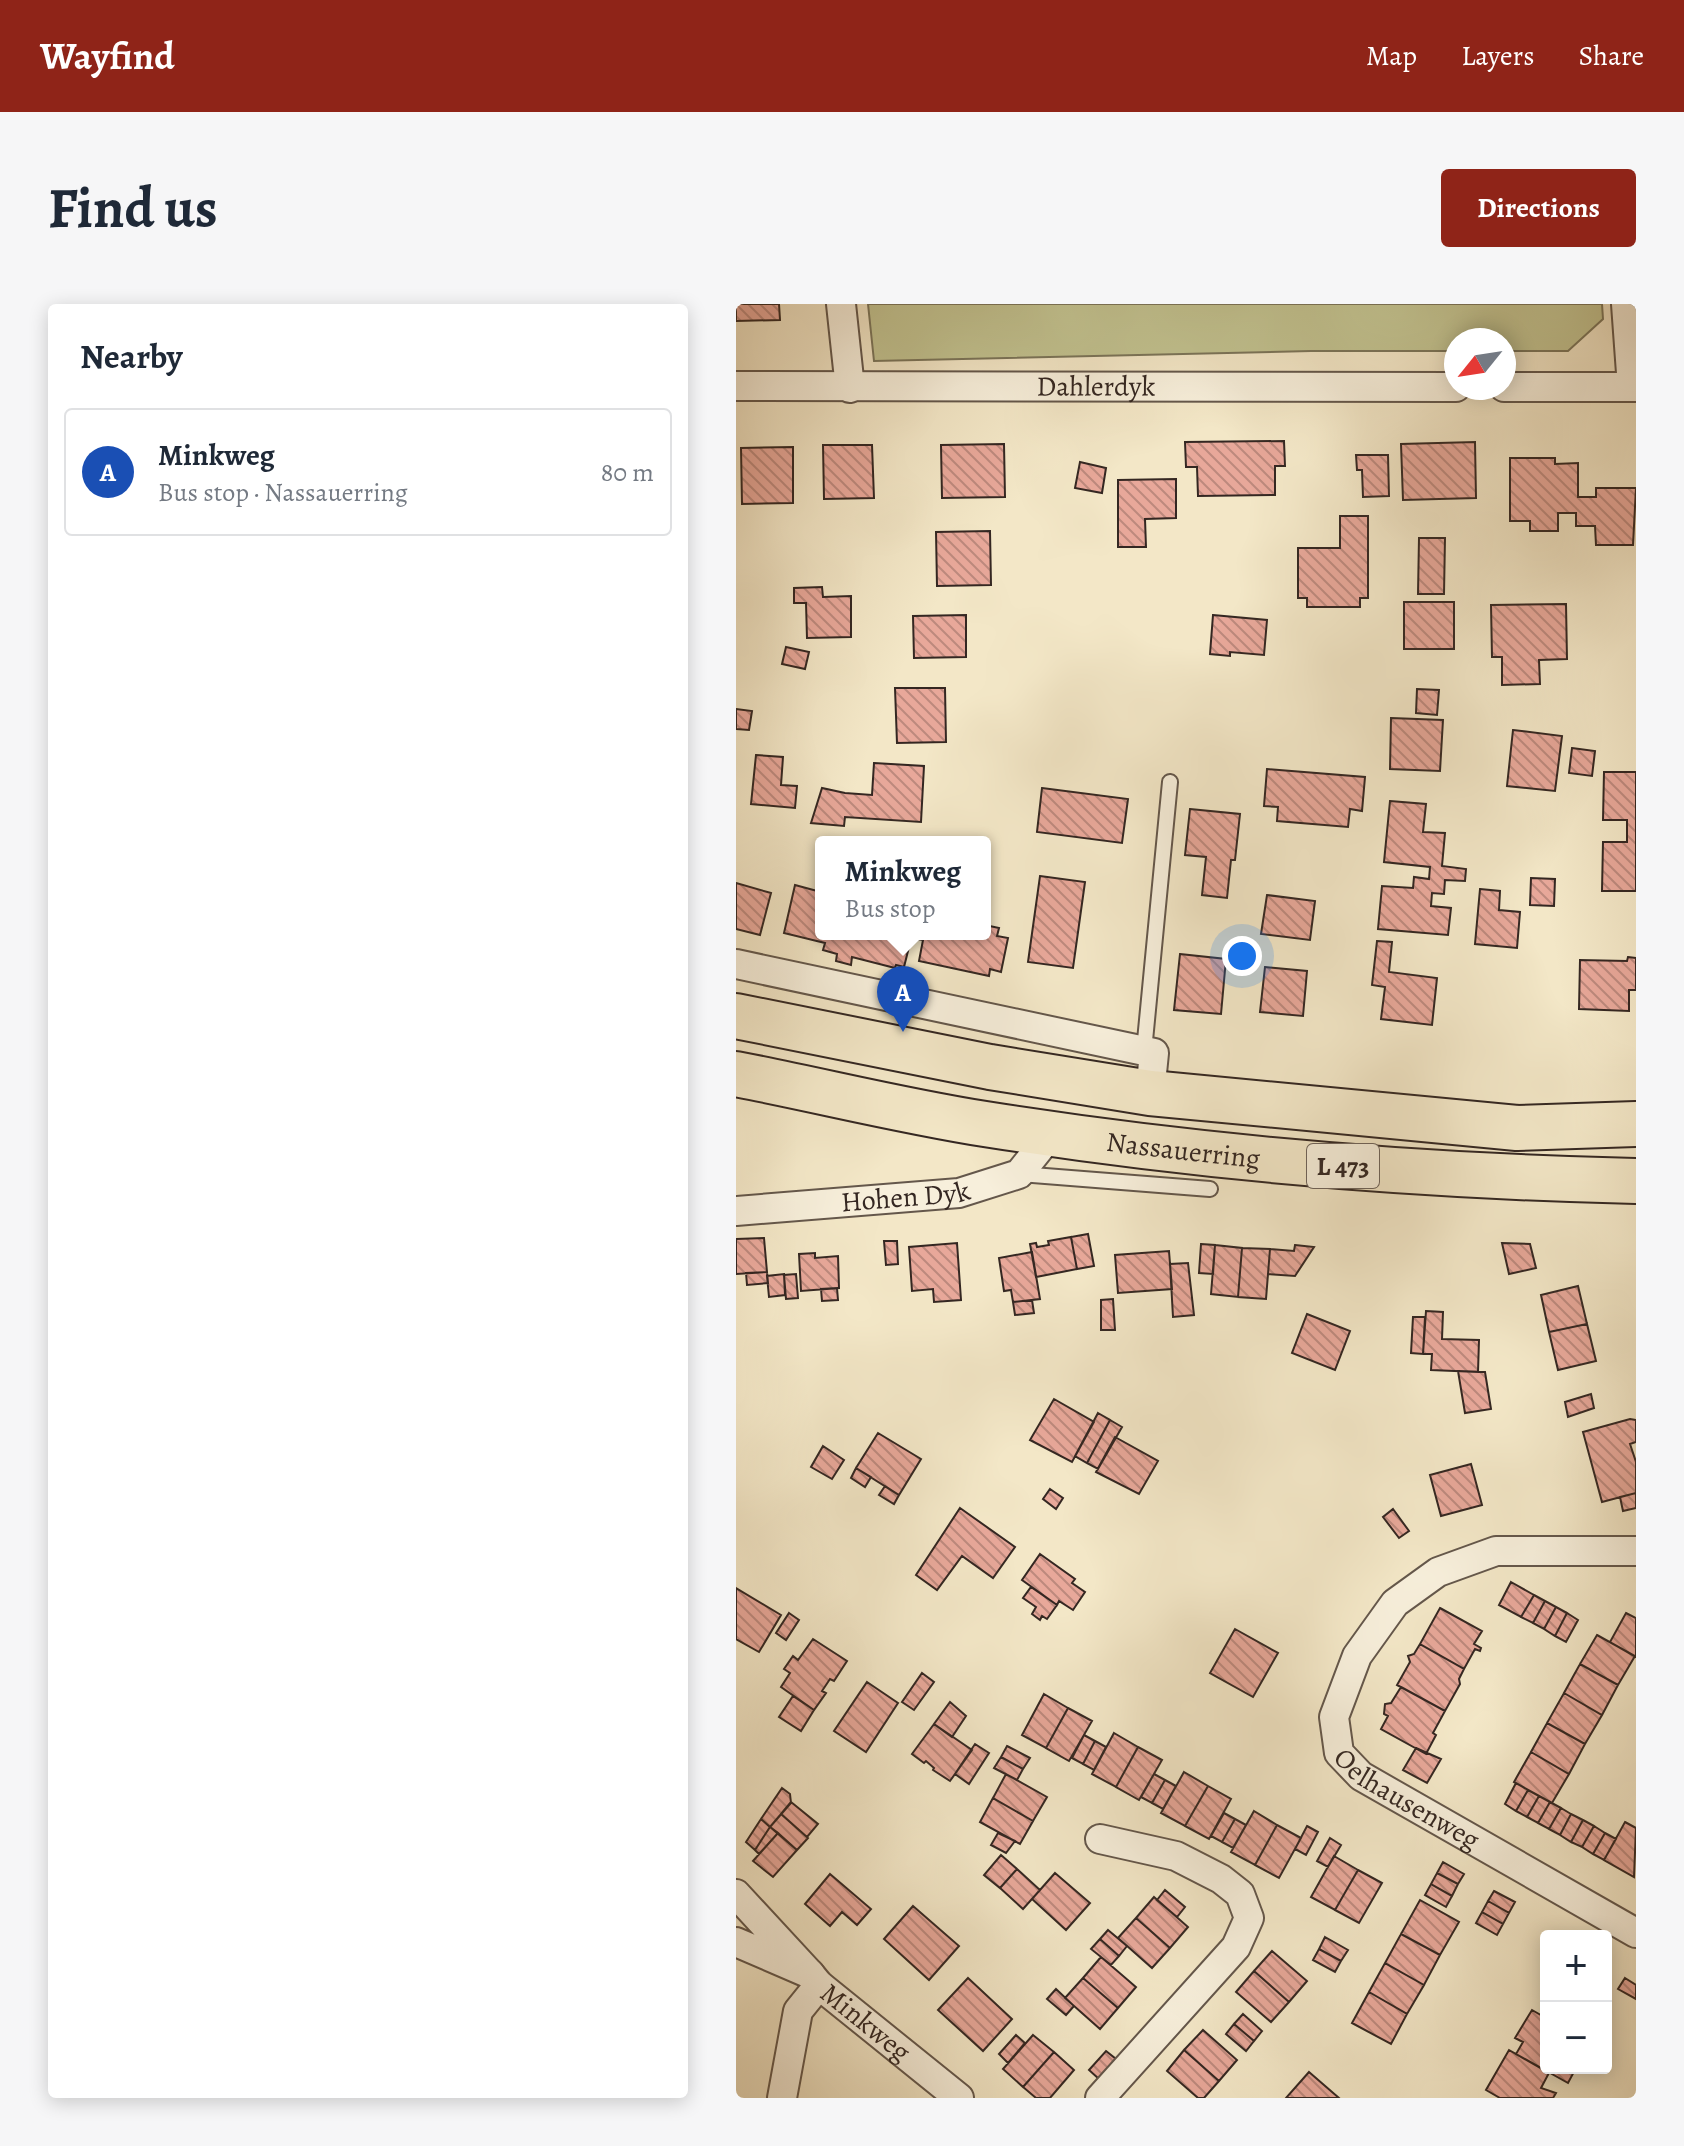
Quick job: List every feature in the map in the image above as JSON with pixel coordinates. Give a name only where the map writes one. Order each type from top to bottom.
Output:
[{"type":"main road","name":"Nassauerring","points":[[736,1016],[990,1067],[1149,1066],[1517,1128],[1636,1124]]},
{"type":"main road","name":"Nassauerring","points":[[736,1074],[1051,1134],[1308,1164],[1516,1178],[1636,1181]]},
{"type":"street","points":[[841,304],[850,388]]},
{"type":"street","points":[[1516,387],[1634,387],[1626,304]]},
{"type":"street","name":"Dahlerdyk","points":[[736,386],[1444,387]]},
{"type":"street","name":"Nassauerring","points":[[736,964],[1149,1066]]},
{"type":"street","points":[[1019,1174],[1051,1134]]},
{"type":"street","name":"Hohen Dyk","points":[[736,1211],[959,1193],[1019,1174]]},
{"type":"street","name":"Oelhausenweg","points":[[1636,1551],[1496,1551],[1438,1572],[1395,1603],[1357,1656],[1334,1717],[1339,1753],[1361,1776],[1636,1933]]},
{"type":"street","points":[[1100,1839],[1176,1856],[1221,1879],[1240,1894],[1249,1918],[1236,1947],[1100,2098]]},
{"type":"street","name":"Minkweg","points":[[736,1894],[815,1979],[959,2098]]},
{"type":"street","name":"Minkweg","points":[[736,1942],[815,1979]]},
{"type":"street","points":[[782,2098],[798,2011],[815,1979]]},
{"type":"lane","points":[[1149,1066],[1170,782]]},
{"type":"lane","points":[[1019,1174],[1210,1189]]},
{"type":"green space","points":[[868,304],[1602,304],[1603,319],[1568,351],[1516,351],[1516,328],[1444,328],[1444,351],[874,361]]},
{"type":"building","points":[[736,304],[779,304],[780,320],[736,321]]},
{"type":"building","points":[[1284,441],[1285,466],[1275,466],[1275,495],[1198,496],[1197,467],[1186,467],[1185,442]]},
{"type":"building","points":[[1475,442],[1476,498],[1403,500],[1401,444]]},
{"type":"building","points":[[1004,444],[1005,497],[942,498],[941,445]]},
{"type":"building","points":[[823,445],[872,445],[874,498],[824,499]]},
{"type":"building","points":[[793,447],[793,503],[742,504],[741,448]]},
{"type":"building","points":[[1356,455],[1388,455],[1389,496],[1363,497],[1362,470],[1357,470]]},
{"type":"building","points":[[1510,458],[1555,458],[1555,464],[1578,463],[1578,497],[1596,497],[1596,488],[1636,488],[1633,545],[1596,545],[1595,526],[1576,526],[1576,513],[1558,513],[1558,531],[1530,531],[1530,521],[1510,521]]},
{"type":"building","points":[[1080,462],[1106,468],[1102,493],[1075,488]]},
{"type":"building","points":[[1176,479],[1176,518],[1145,519],[1146,547],[1118,547],[1118,480]]},
{"type":"building","points":[[1340,516],[1368,516],[1368,598],[1360,598],[1360,607],[1307,607],[1307,598],[1298,598],[1298,548],[1340,548]]},
{"type":"building","points":[[990,531],[991,585],[937,586],[936,532]]},
{"type":"building","points":[[1419,538],[1445,538],[1444,594],[1418,594]]},
{"type":"building","points":[[822,587],[823,597],[851,596],[851,637],[807,638],[806,603],[794,603],[794,588]]},
{"type":"building","points":[[1404,602],[1454,602],[1454,649],[1404,649]]},
{"type":"building","points":[[1566,604],[1567,659],[1539,660],[1540,684],[1502,685],[1502,657],[1492,657],[1491,605]]},
{"type":"building","points":[[966,615],[966,657],[914,658],[913,616]]},
{"type":"building","points":[[1213,615],[1267,620],[1264,655],[1210,654]]},
{"type":"building","points":[[786,647],[809,652],[805,669],[782,664]]},
{"type":"building","points":[[895,688],[945,688],[946,742],[897,743]]},
{"type":"building","points":[[1417,689],[1439,690],[1437,715],[1416,713]]},
{"type":"building","points":[[736,709],[752,711],[749,730],[736,729]]},
{"type":"building","points":[[1391,718],[1443,720],[1440,771],[1390,769]]},
{"type":"building","points":[[1513,730],[1562,736],[1555,791],[1507,786]]},
{"type":"building","points":[[1572,748],[1595,751],[1592,776],[1569,773]]},
{"type":"building","points":[[756,755],[783,757],[781,785],[797,786],[795,808],[751,804]]},
{"type":"building","points":[[874,763],[924,766],[921,822],[845,817],[844,826],[811,823],[822,788],[872,795]]},
{"type":"building","points":[[1267,769],[1365,777],[1362,811],[1350,809],[1348,827],[1277,821],[1278,807],[1264,806]]},
{"type":"building","points":[[1604,772],[1636,772],[1636,891],[1602,891],[1603,842],[1627,842],[1627,820],[1603,820]]},
{"type":"building","points":[[1042,788],[1128,799],[1122,843],[1037,832]]},
{"type":"building","points":[[1390,801],[1426,804],[1423,832],[1445,833],[1442,866],[1466,869],[1465,881],[1445,880],[1444,894],[1432,893],[1431,906],[1451,908],[1448,935],[1378,929],[1382,886],[1413,888],[1414,877],[1429,879],[1430,867],[1384,862]]},
{"type":"building","points":[[1190,809],[1240,814],[1227,898],[1202,895],[1206,857],[1185,855]]},
{"type":"building","points":[[1040,876],[1085,882],[1073,968],[1028,962]]},
{"type":"building","points":[[1531,878],[1555,879],[1554,906],[1530,905]]},
{"type":"building","points":[[736,883],[771,893],[760,935],[736,929]]},
{"type":"building","points":[[795,885],[815,890],[815,940],[902,940],[910,943],[904,967],[896,965],[895,968],[852,957],[851,965],[836,961],[837,954],[823,950],[825,943],[784,933]]},
{"type":"building","points":[[1480,889],[1500,891],[1499,910],[1520,912],[1517,948],[1475,944]]},
{"type":"building","points":[[1267,895],[1315,901],[1310,940],[1261,934]]},
{"type":"building","points":[[991,926],[999,928],[997,936],[1008,938],[1001,972],[990,969],[989,976],[919,961],[923,940],[991,940]]},
{"type":"building","points":[[1377,941],[1392,942],[1389,972],[1437,978],[1432,1025],[1381,1019],[1385,987],[1372,985]]},
{"type":"building","points":[[1180,954],[1226,959],[1221,1014],[1174,1010]]},
{"type":"building","points":[[1628,957],[1636,958],[1636,990],[1629,990],[1629,1011],[1579,1009],[1580,960],[1627,961]]},
{"type":"building","points":[[1265,967],[1307,971],[1303,1016],[1260,1012]]},
{"type":"building","points":[[1088,1234],[1094,1266],[1077,1269],[1071,1237]]},
{"type":"building","points":[[1071,1237],[1077,1269],[1036,1277],[1030,1244],[1036,1243],[1037,1247],[1049,1245],[1048,1241]]},
{"type":"building","points":[[764,1238],[767,1272],[736,1274],[736,1239]]},
{"type":"building","points":[[884,1241],[897,1241],[898,1264],[886,1265]]},
{"type":"building","points":[[957,1243],[961,1300],[934,1302],[933,1289],[912,1291],[909,1247]]},
{"type":"building","points":[[1502,1243],[1530,1244],[1536,1268],[1509,1274]]},
{"type":"building","points":[[1201,1244],[1215,1245],[1213,1274],[1199,1273]]},
{"type":"building","points":[[1215,1245],[1242,1248],[1238,1297],[1211,1294]]},
{"type":"building","points":[[1295,1245],[1314,1247],[1295,1276],[1268,1274],[1270,1249],[1294,1251]]},
{"type":"building","points":[[1242,1248],[1270,1249],[1266,1299],[1238,1297]]},
{"type":"building","points":[[1169,1251],[1172,1289],[1118,1293],[1115,1255]]},
{"type":"building","points":[[1032,1252],[1040,1299],[1013,1302],[1011,1290],[1004,1291],[999,1258]]},
{"type":"building","points":[[815,1253],[815,1258],[838,1256],[839,1288],[801,1291],[799,1254]]},
{"type":"building","points":[[1188,1263],[1194,1315],[1173,1317],[1170,1264]]},
{"type":"building","points":[[767,1272],[768,1283],[747,1285],[746,1273]]},
{"type":"building","points":[[784,1274],[785,1295],[769,1297],[767,1276]]},
{"type":"building","points":[[796,1274],[798,1298],[786,1299],[784,1275]]},
{"type":"building","points":[[1578,1286],[1587,1324],[1549,1332],[1541,1295]]},
{"type":"building","points":[[837,1288],[838,1300],[822,1301],[821,1289]]},
{"type":"building","points":[[1113,1299],[1115,1330],[1101,1330],[1101,1300]]},
{"type":"building","points":[[1032,1300],[1034,1313],[1015,1315],[1013,1302]]},
{"type":"building","points":[[1426,1311],[1443,1312],[1442,1339],[1479,1340],[1478,1372],[1431,1370],[1432,1354],[1423,1354]]},
{"type":"building","points":[[1307,1314],[1350,1331],[1335,1370],[1292,1353]]},
{"type":"building","points":[[1413,1317],[1425,1317],[1423,1354],[1411,1353]]},
{"type":"building","points":[[1587,1324],[1596,1361],[1558,1370],[1549,1332]]},
{"type":"building","points":[[1458,1371],[1485,1372],[1491,1409],[1465,1413]]},
{"type":"building","points":[[1591,1394],[1594,1408],[1568,1417],[1565,1402]]},
{"type":"building","points":[[1054,1399],[1094,1422],[1072,1462],[1030,1440]]},
{"type":"building","points":[[1098,1413],[1110,1420],[1087,1463],[1075,1456]]},
{"type":"building","points":[[1110,1420],[1122,1427],[1098,1469],[1087,1463]]},
{"type":"building","points":[[1636,1420],[1636,1442],[1630,1444],[1636,1462],[1636,1493],[1602,1502],[1583,1432]]},
{"type":"building","points":[[878,1433],[921,1459],[899,1495],[856,1468]]},
{"type":"building","points":[[1115,1437],[1158,1461],[1139,1494],[1096,1472]]},
{"type":"building","points":[[823,1446],[844,1460],[832,1479],[811,1467]]},
{"type":"building","points":[[1471,1464],[1482,1505],[1441,1516],[1430,1475]]},
{"type":"building","points":[[856,1468],[871,1477],[865,1487],[851,1478]]},
{"type":"building","points":[[885,1486],[899,1495],[894,1504],[879,1495]]},
{"type":"building","points":[[1050,1489],[1063,1498],[1056,1509],[1043,1499]]},
{"type":"building","points":[[1636,1493],[1636,1508],[1623,1511],[1620,1497]]},
{"type":"building","points":[[960,1508],[1015,1547],[993,1578],[962,1556],[937,1590],[916,1575]]},
{"type":"building","points":[[1393,1509],[1409,1531],[1399,1538],[1383,1517]]},
{"type":"building","points":[[1040,1554],[1075,1579],[1072,1583],[1085,1592],[1073,1610],[1059,1601],[1057,1605],[1022,1580]]},
{"type":"building","points":[[1511,1582],[1534,1595],[1521,1617],[1499,1605]]},
{"type":"building","points":[[1031,1587],[1057,1605],[1047,1619],[1042,1616],[1040,1620],[1032,1614],[1036,1607],[1023,1598]]},
{"type":"building","points":[[736,1588],[781,1615],[759,1652],[736,1639]]},
{"type":"building","points":[[1534,1595],[1545,1601],[1533,1623],[1521,1617]]},
{"type":"building","points":[[1545,1601],[1556,1607],[1544,1629],[1533,1623]]},
{"type":"building","points":[[1556,1607],[1567,1613],[1555,1636],[1544,1629]]},
{"type":"building","points":[[1440,1608],[1482,1631],[1474,1644],[1481,1648],[1480,1651],[1475,1649],[1464,1669],[1420,1644]]},
{"type":"building","points":[[789,1613],[799,1620],[786,1640],[776,1633]]},
{"type":"building","points":[[1567,1613],[1578,1620],[1566,1642],[1555,1636]]},
{"type":"building","points":[[1626,1613],[1636,1618],[1636,1657],[1610,1642]]},
{"type":"building","points":[[1235,1629],[1278,1653],[1253,1697],[1210,1673]]},
{"type":"building","points":[[1597,1635],[1635,1656],[1618,1685],[1580,1664]]},
{"type":"building","points":[[813,1639],[847,1661],[834,1681],[830,1679],[822,1691],[826,1693],[814,1710],[781,1687],[790,1673],[784,1669],[793,1656],[798,1660]]},
{"type":"building","points":[[1420,1644],[1464,1669],[1460,1684],[1445,1711],[1397,1685],[1410,1662],[1408,1656],[1414,1654]]},
{"type":"building","points":[[1580,1664],[1618,1685],[1602,1715],[1564,1693]]},
{"type":"building","points":[[922,1673],[934,1682],[914,1710],[902,1702]]},
{"type":"building","points":[[867,1682],[898,1703],[866,1752],[834,1731]]},
{"type":"building","points":[[1401,1687],[1445,1711],[1426,1754],[1381,1729],[1388,1716],[1384,1714],[1385,1704],[1391,1703]]},
{"type":"building","points":[[1564,1693],[1602,1715],[1585,1744],[1547,1723]]},
{"type":"building","points":[[1044,1694],[1068,1708],[1046,1748],[1022,1735]]},
{"type":"building","points":[[793,1696],[814,1710],[801,1731],[779,1717]]},
{"type":"building","points":[[950,1702],[966,1716],[952,1737],[934,1724]]},
{"type":"building","points":[[1068,1708],[1092,1721],[1069,1761],[1046,1748]]},
{"type":"building","points":[[1547,1723],[1585,1744],[1569,1774],[1531,1752]]},
{"type":"building","points":[[934,1724],[972,1750],[950,1781],[933,1770],[926,1761],[924,1763],[912,1754]]},
{"type":"building","points":[[1114,1733],[1138,1747],[1116,1787],[1092,1774]]},
{"type":"building","points":[[1084,1735],[1095,1741],[1083,1764],[1072,1758]]},
{"type":"building","points":[[1095,1741],[1106,1747],[1094,1770],[1083,1764]]},
{"type":"building","points":[[975,1744],[989,1753],[969,1784],[955,1774]]},
{"type":"building","points":[[1007,1746],[1030,1758],[1023,1769],[1001,1757]]},
{"type":"building","points":[[1138,1747],[1162,1760],[1139,1800],[1116,1787]]},
{"type":"building","points":[[1416,1748],[1441,1759],[1427,1783],[1403,1770]]},
{"type":"building","points":[[1531,1752],[1569,1774],[1552,1803],[1514,1782]]},
{"type":"building","points":[[1001,1757],[1023,1769],[1017,1780],[994,1768]]},
{"type":"building","points":[[1184,1772],[1208,1786],[1185,1826],[1161,1813]]},
{"type":"building","points":[[1006,1774],[1047,1797],[1033,1821],[993,1798]]},
{"type":"building","points":[[1154,1774],[1165,1780],[1152,1803],[1141,1797]]},
{"type":"building","points":[[1165,1780],[1176,1786],[1163,1809],[1152,1803]]},
{"type":"building","points":[[1516,1783],[1528,1790],[1516,1811],[1505,1804]]},
{"type":"building","points":[[1208,1786],[1231,1799],[1209,1839],[1185,1826]]},
{"type":"building","points":[[782,1788],[790,1794],[791,1803],[770,1827],[761,1819]]},
{"type":"building","points":[[1528,1790],[1539,1796],[1527,1817],[1516,1811]]},
{"type":"building","points":[[1539,1796],[1550,1802],[1538,1823],[1527,1817]]},
{"type":"building","points":[[993,1798],[1033,1821],[1020,1844],[980,1822]]},
{"type":"building","points":[[791,1802],[818,1824],[807,1837],[781,1814]]},
{"type":"building","points":[[1550,1802],[1561,1808],[1549,1829],[1538,1823]]},
{"type":"building","points":[[1561,1808],[1571,1814],[1560,1835],[1549,1829]]},
{"type":"building","points":[[1254,1811],[1277,1825],[1255,1865],[1231,1852]]},
{"type":"building","points":[[1224,1813],[1235,1819],[1222,1842],[1211,1836]]},
{"type":"building","points":[[781,1814],[808,1838],[797,1850],[770,1827]]},
{"type":"building","points":[[1571,1814],[1583,1820],[1571,1842],[1560,1835]]},
{"type":"building","points":[[761,1819],[770,1827],[755,1850],[746,1842]]},
{"type":"building","points":[[1235,1819],[1246,1825],[1233,1848],[1222,1842]]},
{"type":"building","points":[[1583,1820],[1594,1826],[1582,1847],[1571,1842]]},
{"type":"building","points":[[1625,1822],[1636,1828],[1634,1877],[1604,1860]]},
{"type":"building","points":[[1277,1825],[1301,1838],[1279,1878],[1255,1865]]},
{"type":"building","points":[[1307,1826],[1318,1832],[1306,1855],[1295,1849]]},
{"type":"building","points":[[1594,1826],[1605,1833],[1593,1854],[1582,1847]]},
{"type":"building","points":[[770,1827],[778,1833],[759,1854],[755,1850]]},
{"type":"building","points":[[778,1833],[797,1850],[773,1877],[753,1861]]},
{"type":"building","points":[[998,1833],[1015,1841],[1006,1853],[991,1845]]},
{"type":"building","points":[[1605,1833],[1616,1839],[1604,1860],[1593,1854]]},
{"type":"building","points":[[1330,1838],[1341,1845],[1328,1867],[1317,1861]]},
{"type":"building","points":[[1001,1855],[1017,1869],[1000,1888],[984,1875]]},
{"type":"building","points":[[1334,1856],[1358,1870],[1335,1910],[1311,1897]]},
{"type":"building","points":[[1443,1862],[1464,1874],[1458,1884],[1437,1873]]},
{"type":"building","points":[[1017,1869],[1040,1890],[1023,1909],[1000,1888]]},
{"type":"building","points":[[1358,1870],[1382,1883],[1359,1923],[1335,1910]]},
{"type":"building","points":[[1055,1873],[1090,1903],[1066,1930],[1032,1899]]},
{"type":"building","points":[[1437,1873],[1458,1884],[1452,1896],[1431,1884]]},
{"type":"building","points":[[830,1874],[871,1909],[857,1925],[842,1912],[830,1926],[805,1904]]},
{"type":"building","points":[[1431,1884],[1452,1896],[1446,1907],[1425,1895]]},
{"type":"building","points":[[1165,1890],[1185,1907],[1177,1917],[1157,1900]]},
{"type":"building","points":[[1494,1891],[1515,1902],[1509,1913],[1488,1901]]},
{"type":"building","points":[[1154,1897],[1188,1927],[1170,1948],[1136,1918]]},
{"type":"building","points":[[1420,1900],[1459,1922],[1440,1955],[1401,1934]]},
{"type":"building","points":[[1488,1901],[1509,1913],[1503,1924],[1482,1912]]},
{"type":"building","points":[[913,1906],[959,1946],[929,1980],[884,1939]]},
{"type":"building","points":[[1482,1912],[1503,1924],[1497,1935],[1476,1923]]},
{"type":"building","points":[[1136,1918],[1170,1948],[1152,1968],[1118,1938]]},
{"type":"building","points":[[1108,1930],[1127,1946],[1119,1956],[1100,1939]]},
{"type":"building","points":[[1401,1934],[1440,1955],[1424,1985],[1385,1963]]},
{"type":"building","points":[[1325,1937],[1348,1950],[1341,1961],[1319,1949]]},
{"type":"building","points":[[1100,1939],[1119,1956],[1111,1965],[1091,1949]]},
{"type":"building","points":[[1319,1949],[1341,1961],[1335,1972],[1313,1960]]},
{"type":"building","points":[[1272,1951],[1307,1981],[1289,2002],[1254,1971]]},
{"type":"building","points":[[1101,1957],[1136,1987],[1118,2008],[1083,1978]]},
{"type":"building","points":[[1385,1963],[1424,1985],[1407,2014],[1369,1992]]},
{"type":"building","points":[[1254,1971],[1289,2002],[1271,2022],[1236,1992]]},
{"type":"building","points":[[968,1978],[1012,2019],[983,2051],[938,2010]]},
{"type":"building","points":[[1083,1978],[1118,2008],[1100,2029],[1065,1998]]},
{"type":"building","points":[[1625,1978],[1636,1985],[1636,1999],[1618,1989]]},
{"type":"building","points":[[1056,1989],[1074,2006],[1066,2015],[1047,1999]]},
{"type":"building","points":[[1369,1992],[1407,2014],[1391,2044],[1352,2023]]},
{"type":"building","points":[[1532,2010],[1540,2015],[1540,2067],[1516,2054],[1523,2042],[1515,2038]]},
{"type":"building","points":[[1243,2014],[1262,2031],[1254,2041],[1234,2024]]},
{"type":"building","points":[[1234,2024],[1254,2041],[1246,2051],[1226,2034]]},
{"type":"building","points":[[1203,2030],[1237,2060],[1219,2081],[1184,2050]]},
{"type":"building","points":[[1016,2035],[1025,2043],[1008,2063],[999,2054]]},
{"type":"building","points":[[1033,2035],[1054,2052],[1023,2087],[1003,2069]]},
{"type":"building","points":[[1184,2050],[1219,2081],[1204,2098],[1198,2098],[1167,2071]]},
{"type":"building","points":[[1509,2050],[1540,2068],[1540,2074],[1548,2074],[1541,2088],[1556,2093],[1553,2098],[1500,2098],[1486,2090]]},
{"type":"building","points":[[1106,2051],[1116,2059],[1099,2079],[1089,2070]]},
{"type":"building","points":[[1054,2052],[1074,2070],[1050,2098],[1036,2098],[1023,2087]]},
{"type":"building","points":[[1309,2072],[1339,2098],[1286,2098]]},
{"type":"building","points":[[1552,2074],[1573,2074],[1568,2083]]},
{"type":"place","name":"Minkweg","points":[[903,1032]]}]
